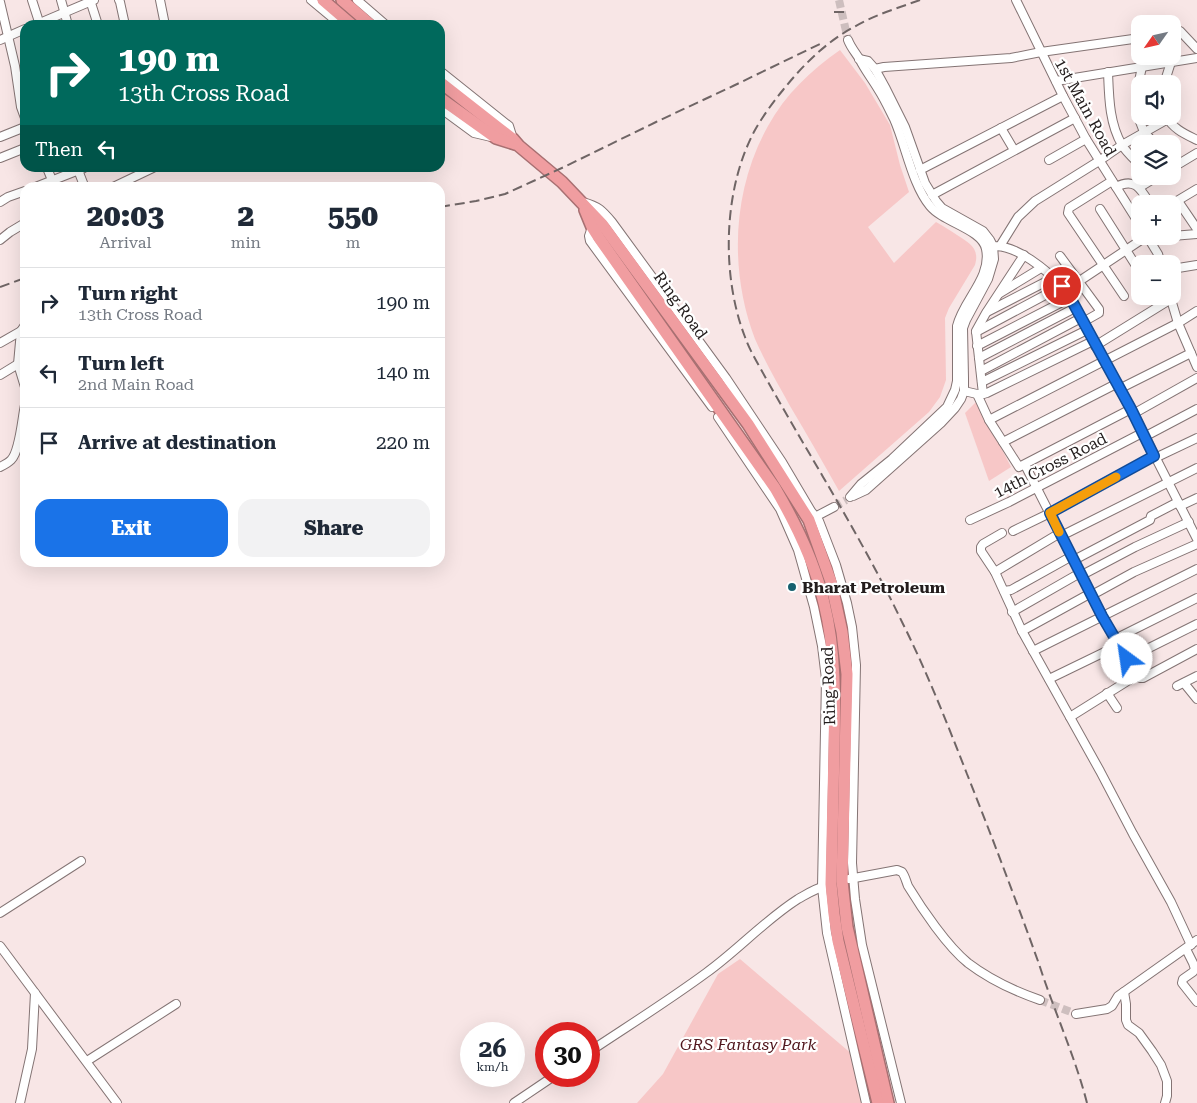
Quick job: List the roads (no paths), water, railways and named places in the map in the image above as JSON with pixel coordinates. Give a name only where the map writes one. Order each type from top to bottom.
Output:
[{"type":"highway","points":[[323,0],[346,20]]},
{"type":"highway","points":[[342,0],[365,20]]},
{"type":"highway","name":"Ring Road","points":[[445,86],[562,182],[602,224],[748,424],[813,518],[831,582],[842,632],[847,674],[834,914],[838,941],[878,1103]]},
{"type":"highway","name":"Ring Road","points":[[445,102],[496,138],[516,143]]},
{"type":"highway","name":"Ring Road","points":[[577,198],[585,210],[592,227],[775,488],[797,528],[812,564],[824,603],[831,641],[834,676],[837,882],[888,1103]]},
{"type":"street","points":[[32,0],[37,20]]},
{"type":"street","points":[[61,0],[67,20]]},
{"type":"street","points":[[47,20],[91,0],[97,20]]},
{"type":"street","points":[[119,0],[124,20]]},
{"type":"street","points":[[160,0],[164,20]]},
{"type":"street","points":[[311,0],[335,20]]},
{"type":"street","points":[[357,0],[380,20]]},
{"type":"street","name":"1st Main Road","points":[[1016,0],[1086,139],[1131,211]]},
{"type":"street","points":[[0,2],[9,36],[20,100]]},
{"type":"street","points":[[0,40],[20,31]]},
{"type":"street","points":[[1181,33],[1197,49]]},
{"type":"street","points":[[875,69],[893,66],[1011,58],[1131,39]]},
{"type":"street","points":[[848,40],[862,66],[882,96],[894,120],[903,140],[911,167],[930,206],[946,219],[977,235],[982,241],[993,247],[1015,250],[1024,255],[1066,291],[1132,411],[1179,504],[1195,531],[1197,539]]},
{"type":"street","points":[[1181,60],[1197,58]]},
{"type":"street","points":[[859,59],[868,61],[875,69],[898,111],[920,170],[932,194],[942,208],[983,231],[993,247],[994,259],[988,279],[963,328],[964,391],[961,399],[941,423],[866,490],[848,498],[861,484],[892,459],[935,419],[952,399],[957,381],[959,320],[978,285],[984,272],[987,257],[993,247],[1034,200],[1156,125]]},
{"type":"street","points":[[1056,81],[1154,65]]},
{"type":"street","points":[[1142,67],[1137,90],[1139,119],[1147,135]]},
{"type":"street","points":[[1108,72],[1109,102],[1116,131],[1122,145],[1131,156]]},
{"type":"street","points":[[445,74],[509,126],[516,143]]},
{"type":"street","points":[[920,170],[1063,96]]},
{"type":"street","points":[[445,112],[474,133],[496,138]]},
{"type":"street","points":[[932,194],[1075,118]]},
{"type":"street","points":[[1174,125],[1180,132],[1197,140]]},
{"type":"street","points":[[1001,128],[1014,150]]},
{"type":"street","points":[[0,137],[20,129]]},
{"type":"street","points":[[1048,160],[1086,139]]},
{"type":"street","points":[[0,158],[20,150]]},
{"type":"street","points":[[1181,161],[1197,153]]},
{"type":"street","points":[[49,172],[52,180]]},
{"type":"street","points":[[47,182],[73,172]]},
{"type":"street","points":[[124,182],[145,172]]},
{"type":"street","points":[[1124,296],[1068,211],[1075,204],[1114,184],[1133,184],[1140,187],[1145,195]]},
{"type":"street","points":[[1181,199],[1197,189]]},
{"type":"street","points":[[0,202],[20,193]]},
{"type":"street","points":[[1100,209],[1131,258]]},
{"type":"street","points":[[1181,210],[1197,229]]},
{"type":"street","points":[[0,240],[20,226]]},
{"type":"street","points":[[1181,235],[1197,234]]},
{"type":"street","points":[[978,346],[1066,291],[1134,245]]},
{"type":"street","points":[[1024,255],[986,312],[976,332],[982,382],[980,394],[989,420],[1018,467],[1197,378]]},
{"type":"street","points":[[982,382],[1084,324],[1100,311],[1060,256]]},
{"type":"street","points":[[1181,268],[1197,265]]},
{"type":"street","points":[[998,294],[1041,268]]},
{"type":"street","points":[[986,312],[1053,278]]},
{"type":"street","points":[[976,332],[1066,291]]},
{"type":"street","points":[[964,391],[980,394],[987,393],[1094,343],[1158,305]]},
{"type":"street","points":[[1172,305],[1197,367]]},
{"type":"street","points":[[979,358],[1075,308]]},
{"type":"street","points":[[989,420],[1197,311]]},
{"type":"street","points":[[981,371],[1084,324]]},
{"type":"street","points":[[0,343],[20,330]]},
{"type":"street","points":[[1003,442],[1190,351],[1197,345]]},
{"type":"street","points":[[20,350],[18,364],[20,371]]},
{"type":"street","points":[[0,375],[18,364]]},
{"type":"street","name":"14th Cross Road","points":[[970,520],[1197,409]]},
{"type":"street","points":[[0,466],[11,460],[14,456],[20,437]]},
{"type":"street","points":[[1013,530],[1050,513],[1155,457],[1197,438]]},
{"type":"street","points":[[1025,464],[1102,616],[1127,659],[1140,676]]},
{"type":"street","points":[[995,572],[1060,534],[1197,468]]},
{"type":"street","points":[[1004,591],[1011,590],[1129,531],[1150,520],[1151,516],[1197,498]]},
{"type":"street","points":[[813,518],[834,507]]},
{"type":"street","points":[[1012,612],[1081,574],[1189,522]]},
{"type":"street","points":[[1002,533],[982,544],[981,551],[995,572],[1022,631],[1171,902],[1191,944],[1195,969],[1183,979],[1182,983],[1197,1002]]},
{"type":"street","points":[[1022,631],[1134,572],[1197,544]]},
{"type":"street","points":[[1034,651],[1197,569]]},
{"type":"street","points":[[1049,679],[1197,598]]},
{"type":"street","points":[[1127,659],[1197,624]]},
{"type":"street","points":[[1070,717],[1107,693],[1197,649]]},
{"type":"street","points":[[1197,676],[1180,685],[1197,699]]},
{"type":"street","points":[[1107,693],[1116,708]]},
{"type":"street","points":[[0,913],[81,861]]},
{"type":"street","points":[[600,1045],[706,973],[792,904],[837,882],[897,870],[902,872],[930,919],[959,955],[997,981],[1018,992],[1040,1000]]},
{"type":"street","points":[[837,882],[828,933],[866,1103]]},
{"type":"street","points":[[837,882],[855,899],[862,946],[901,1103]]},
{"type":"street","points":[[1076,1014],[1107,1009],[1112,1006],[1118,996],[1191,944]]},
{"type":"street","points":[[0,946],[117,1103]]},
{"type":"street","points":[[1124,992],[1128,1025],[1139,1033],[1161,1065],[1167,1080],[1165,1103]]},
{"type":"street","points":[[20,1103],[32,1049],[35,993]]},
{"type":"street","points":[[87,1061],[176,1004]]},
{"type":"street","points":[[514,1103],[538,1087]]},
{"type":"tunnel","points":[[839,0],[848,40]]},
{"type":"tunnel","points":[[834,507],[846,500]]},
{"type":"tunnel","points":[[1040,1000],[1076,1014]]},
{"type":"railway","points":[[920,0],[870,19],[834,40],[815,55],[799,72],[761,120],[744,153],[731,205],[729,260],[732,287],[737,313],[751,350],[869,558],[929,679],[1013,892],[1087,1103]]},
{"type":"railway","points":[[834,12],[849,12]]},
{"type":"railway","points":[[445,206],[505,194],[824,42]]},
{"type":"railway","points":[[0,287],[20,280]]},
{"type":"place","name":"Bharat Petroleum","points":[[792,587]]},
{"type":"park label","name":"GRS Fantasy Park","points":[[748,1044]]}]
